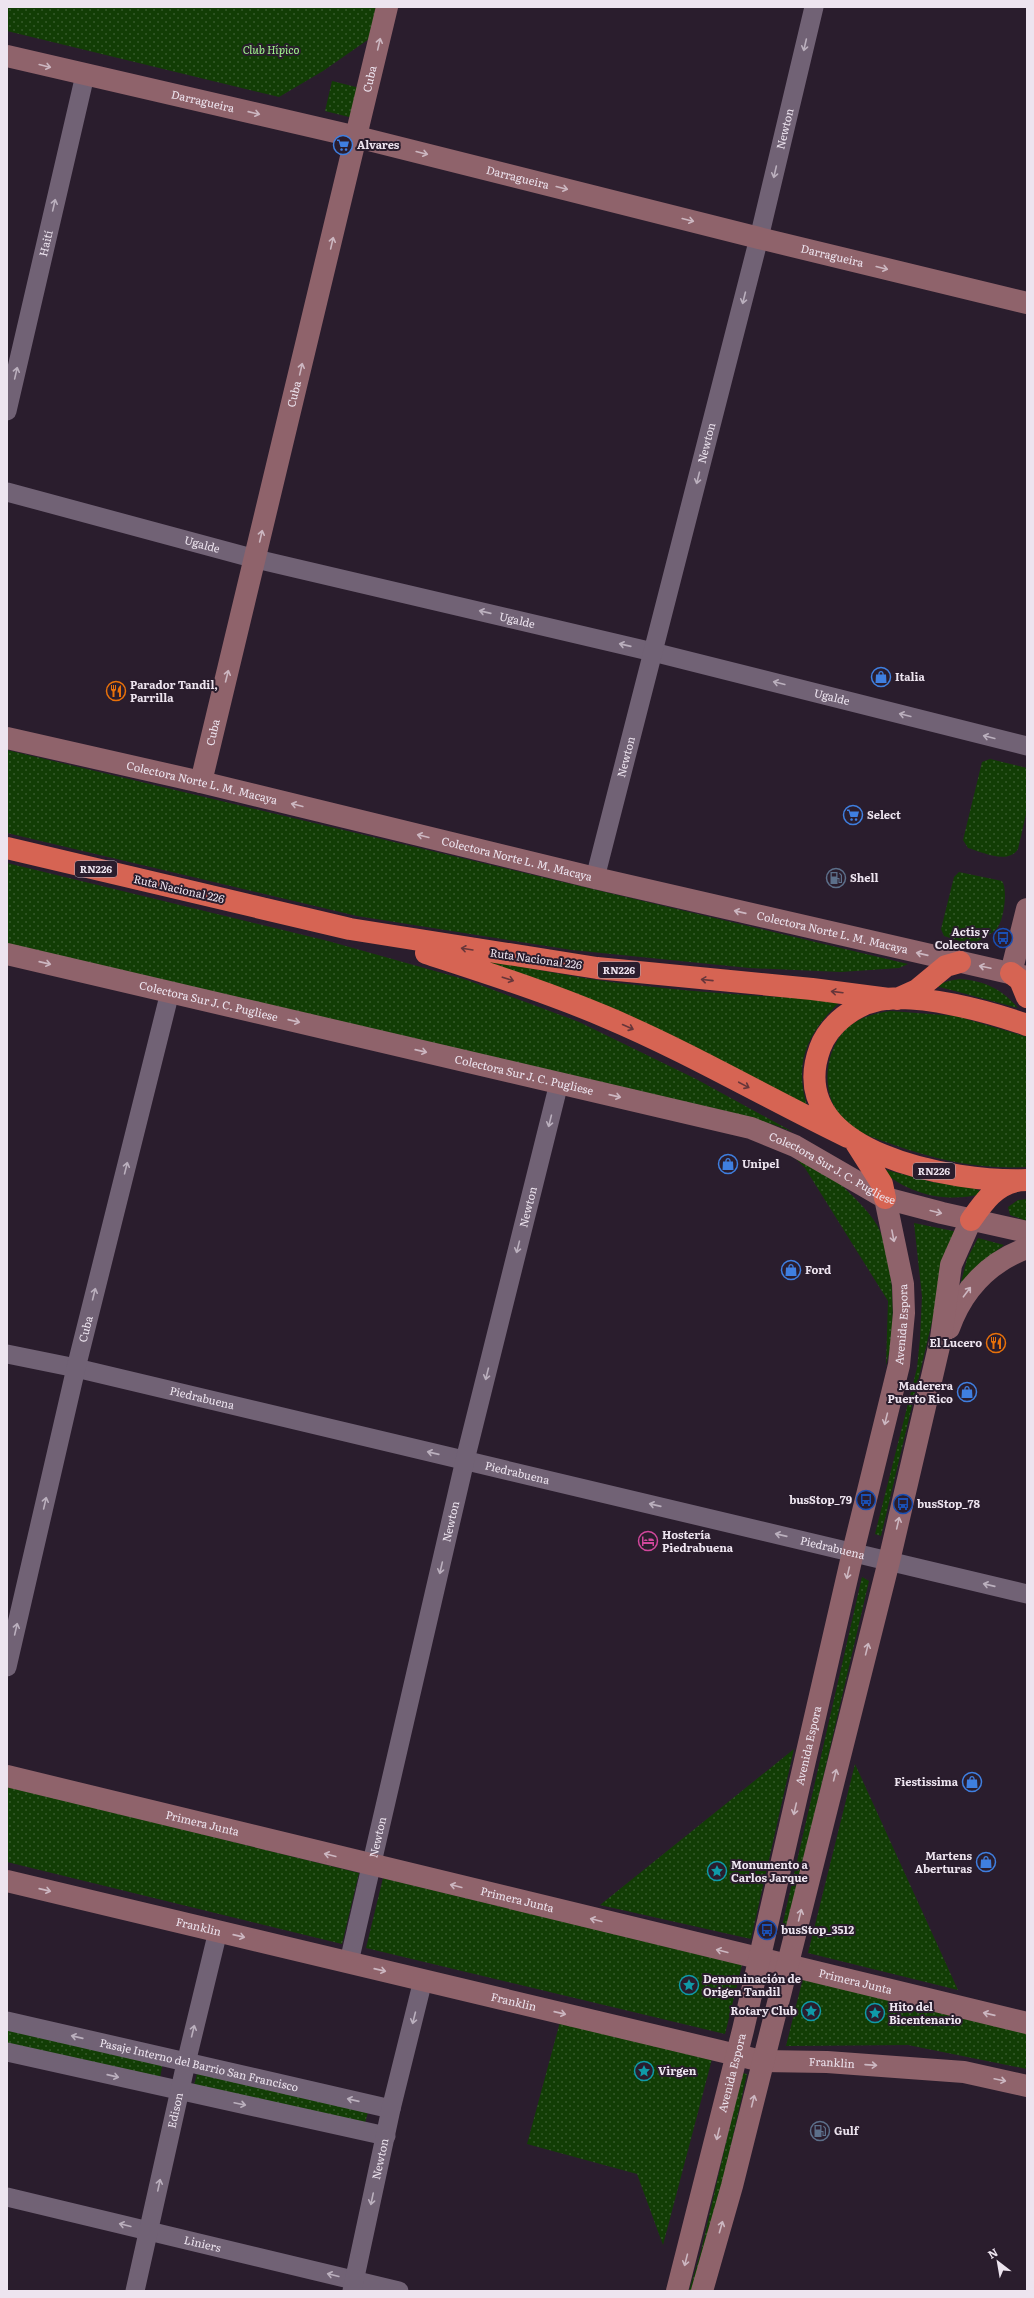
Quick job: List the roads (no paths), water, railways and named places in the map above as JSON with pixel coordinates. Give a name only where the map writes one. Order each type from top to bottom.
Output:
[{"type":"highway","name":"Ruta Nacional 226","points":[[7,848],[350,929],[597,968],[812,989],[959,1007],[1027,1025]]},
{"type":"highway","name":"Ruta Nacional 226","points":[[350,929],[513,981],[607,1017],[689,1056],[766,1097],[890,1158],[933,1170],[1022,1180]]},
{"type":"highway","points":[[893,999],[917,990],[946,966],[960,962]]},
{"type":"highway","points":[[1019,975],[1027,996]]},
{"type":"highway","name":"Ruta Nacional 226","points":[[852,1140],[829,1118],[818,1098],[814,1077],[818,1055],[827,1035],[843,1017],[866,1004],[893,999]]},
{"type":"highway","points":[[852,1140],[882,1184],[885,1198]]},
{"type":"highway","points":[[971,1220],[996,1190],[1008,1182],[1022,1180]]},
{"type":"main road","name":"Cuba","points":[[201,782],[388,7]]},
{"type":"main road","name":"Darragueira","points":[[7,56],[357,137],[759,238],[1027,303]]},
{"type":"main road","name":"Colectora Norte L. M. Macaya","points":[[7,738],[201,782],[595,878],[1019,975]]},
{"type":"main road","points":[[1019,975],[1027,909]]},
{"type":"main road","name":"Colectora Sur J. C. Pugliese","points":[[7,954],[751,1128],[795,1146],[885,1198],[971,1220],[1027,1232]]},
{"type":"main road","name":"Avenida Espora","points":[[677,2291],[760,1960],[853,1552],[899,1364],[902,1338],[903,1284],[885,1198]]},
{"type":"main road","points":[[702,2291],[732,2186],[762,2061],[889,1561],[941,1338],[951,1265],[971,1220]]},
{"type":"main road","points":[[935,1366],[953,1317],[960,1302],[969,1289],[978,1278],[995,1264],[1027,1248]]},
{"type":"main road","name":"Primera Junta","points":[[7,1776],[760,1960],[1027,2023]]},
{"type":"main road","name":"Franklin","points":[[7,1881],[762,2061],[827,2062],[964,2072],[1027,2086]]},
{"type":"street","name":"Newton","points":[[595,878],[759,238],[814,7]]},
{"type":"street","name":"Haití","points":[[7,411],[84,75]]},
{"type":"street","name":"Ugalde","points":[[7,492],[256,559],[653,652],[1027,746]]},
{"type":"street","name":"Cuba","points":[[7,1667],[76,1368],[170,992]]},
{"type":"street","name":"Newton","points":[[349,1962],[373,1865],[465,1460],[560,1083]]},
{"type":"street","name":"Piedrabuena","points":[[7,1354],[76,1368],[1027,1594]]},
{"type":"street","name":"Edison","points":[[135,2291],[186,2063],[218,1931]]},
{"type":"street","name":"Newton","points":[[353,2286],[392,2109],[423,1980]]},
{"type":"street","name":"Pasaje Interno del Barrio San Francisco","points":[[7,2021],[392,2109]]},
{"type":"street","points":[[7,2052],[386,2136]]},
{"type":"street","name":"Liniers","points":[[7,2197],[149,2231],[353,2286],[399,2291]]},
{"type":"place","name":"Alvares","points":[[343,145]]},
{"type":"place","name":"Italia","points":[[881,677]]},
{"type":"place","name":"Parador Tandil, Parrilla","points":[[116,691]]},
{"type":"place","name":"Select","points":[[853,815]]},
{"type":"place","name":"Shell","points":[[836,878]]},
{"type":"place","name":"Actis y Colectora","points":[[1003,938]]},
{"type":"place","name":"Unipel","points":[[728,1164]]},
{"type":"place","name":"Ford","points":[[791,1270]]},
{"type":"place","name":"El Lucero","points":[[996,1343]]},
{"type":"place","name":"Maderera Puerto Rico","points":[[967,1392]]},
{"type":"place","name":"busStop_79","points":[[866,1500]]},
{"type":"place","name":"busStop_78","points":[[903,1504]]},
{"type":"place","name":"Hostería Piedrabuena","points":[[648,1541]]},
{"type":"place","name":"Fiestissima","points":[[972,1782]]},
{"type":"place","name":"Martens Aberturas","points":[[986,1862]]},
{"type":"place","name":"Monumento a Carlos Jarque","points":[[717,1871]]},
{"type":"place","name":"busStop_3512","points":[[767,1930]]},
{"type":"place","name":"Denominación de Origen Tandil","points":[[689,1985]]},
{"type":"place","name":"Rotary Club","points":[[811,2011]]},
{"type":"place","name":"Hito del Bicentenario","points":[[875,2013]]},
{"type":"place","name":"Virgen","points":[[644,2071]]},
{"type":"place","name":"Gulf","points":[[820,2131]]},
{"type":"park label","name":"Club Hípico","points":[[271,50]]}]
